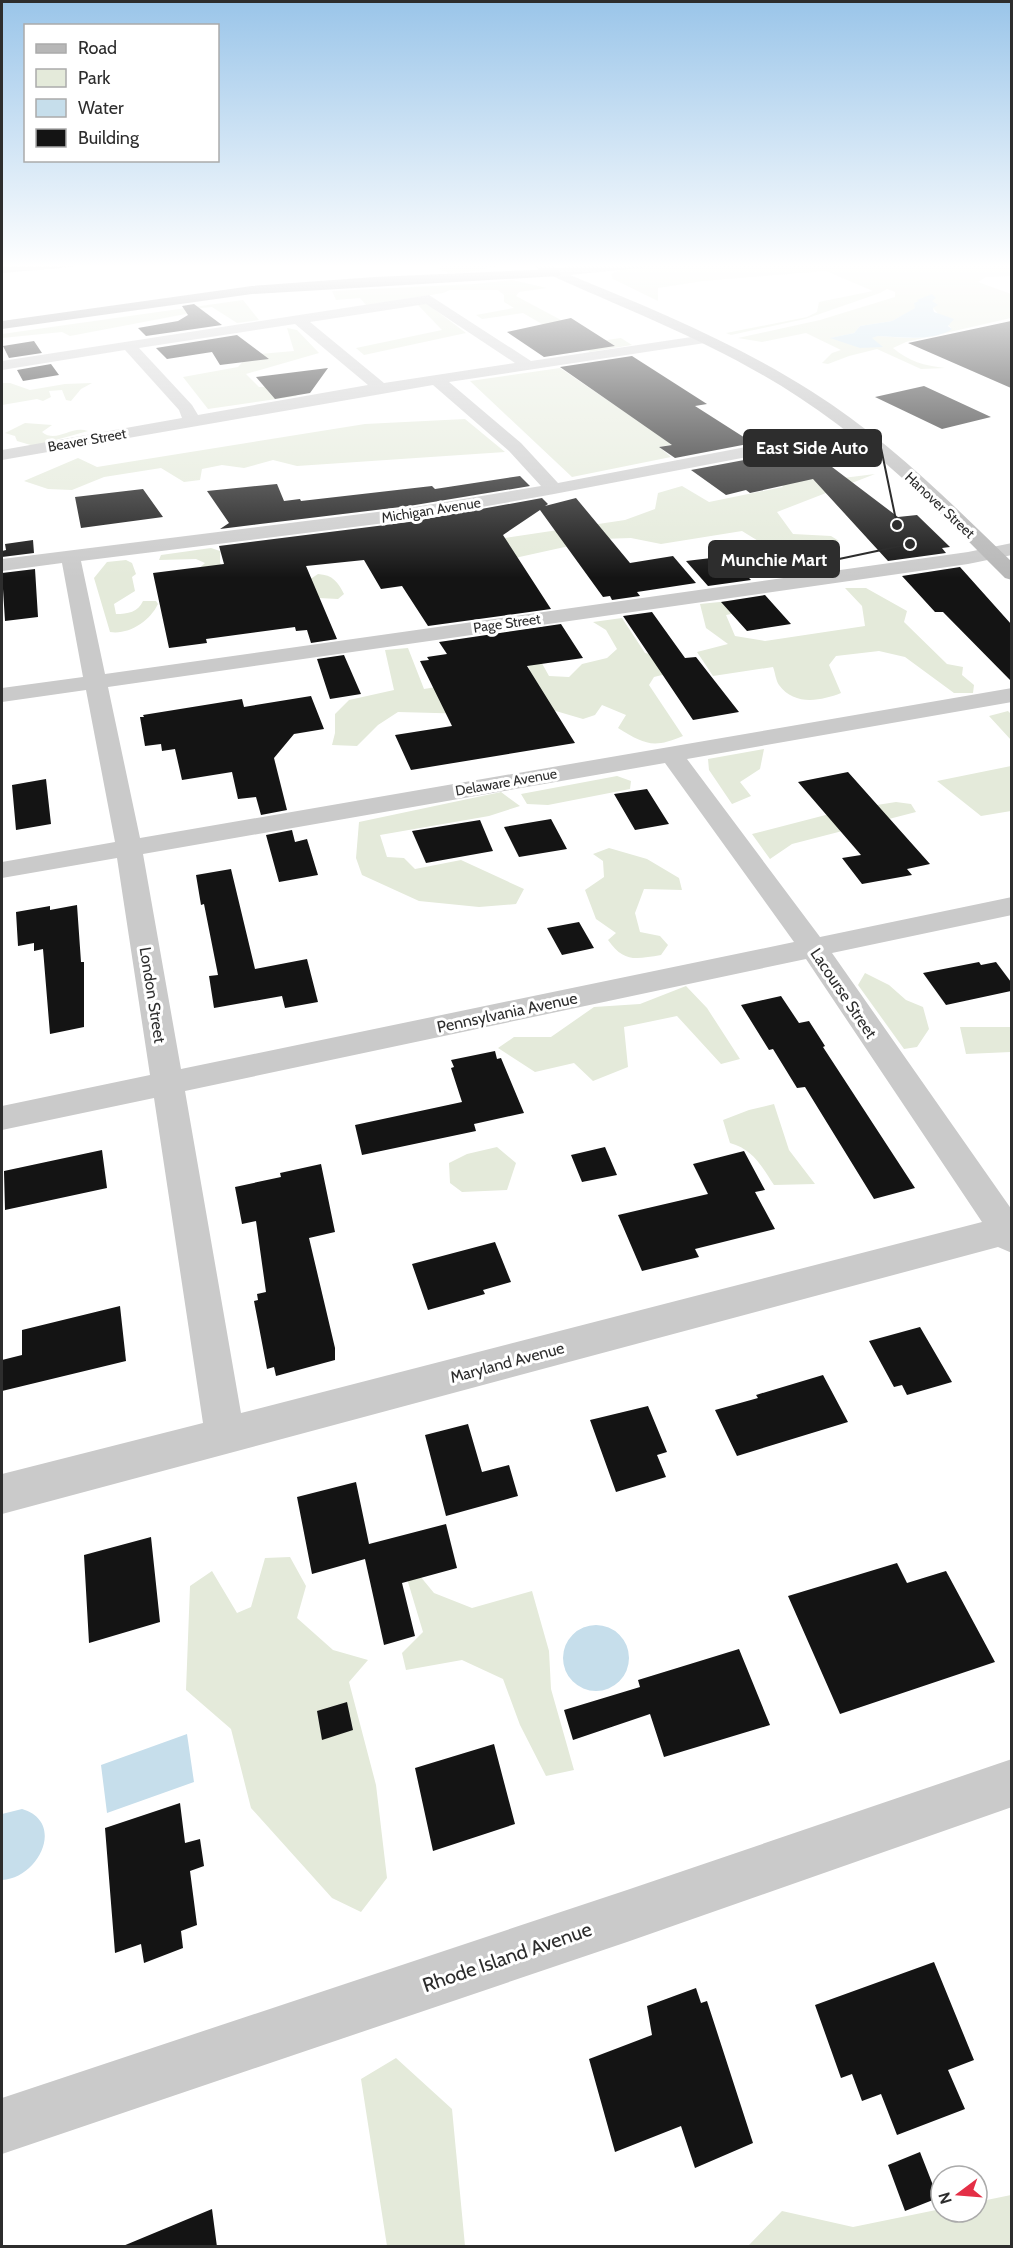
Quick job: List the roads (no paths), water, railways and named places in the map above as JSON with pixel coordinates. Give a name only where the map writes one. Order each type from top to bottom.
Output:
[{"type":"main road","name":"Hanover Street","points":[[761,368],[856,431],[1002,551],[1011,574]]},
{"type":"street","points":[[149,368],[186,408],[192,421]]},
{"type":"street","points":[[357,368],[381,388]]},
{"type":"street","name":"Beaver Street","points":[[2,455],[381,388],[516,368]]},
{"type":"street","points":[[437,380],[486,420],[554,489]]},
{"type":"street","name":"Michigan Avenue","points":[[2,565],[340,524],[554,489],[856,431]]},
{"type":"street","name":"Page Street","points":[[2,695],[1002,551]]},
{"type":"street","name":"London Street","points":[[70,555],[129,848],[225,1437]]},
{"type":"street","name":"Delaware Avenue","points":[[2,870],[1011,695]]},
{"type":"street","name":"Lacourse Street","points":[[670,753],[813,947],[1010,1233]]},
{"type":"street","name":"Pennsylvania Avenue","points":[[2,1118],[1011,906]]},
{"type":"street","name":"Maryland Avenue","points":[[2,1494],[1010,1233]]},
{"type":"street","name":"Rhode Island Avenue","points":[[2,2126],[627,1916],[1011,1783]]},
{"type":"water","points":[[602,1625],[620,1634],[627,1645],[629,1658],[627,1671],[620,1682],[609,1689],[590,1691],[572,1682],[565,1671],[563,1652],[572,1634],[583,1627]]},
{"type":"water","points":[[187,1734],[194,1782],[107,1813],[101,1765]]},
{"type":"water","points":[[22,1809],[35,1816],[43,1825],[45,1837],[42,1849],[27,1870],[15,1877],[2,1880],[2,1814]]},
{"type":"place","name":"East Side Auto","points":[[897,525]]},
{"type":"place","name":"Munchie Mart","points":[[910,544]]}]
